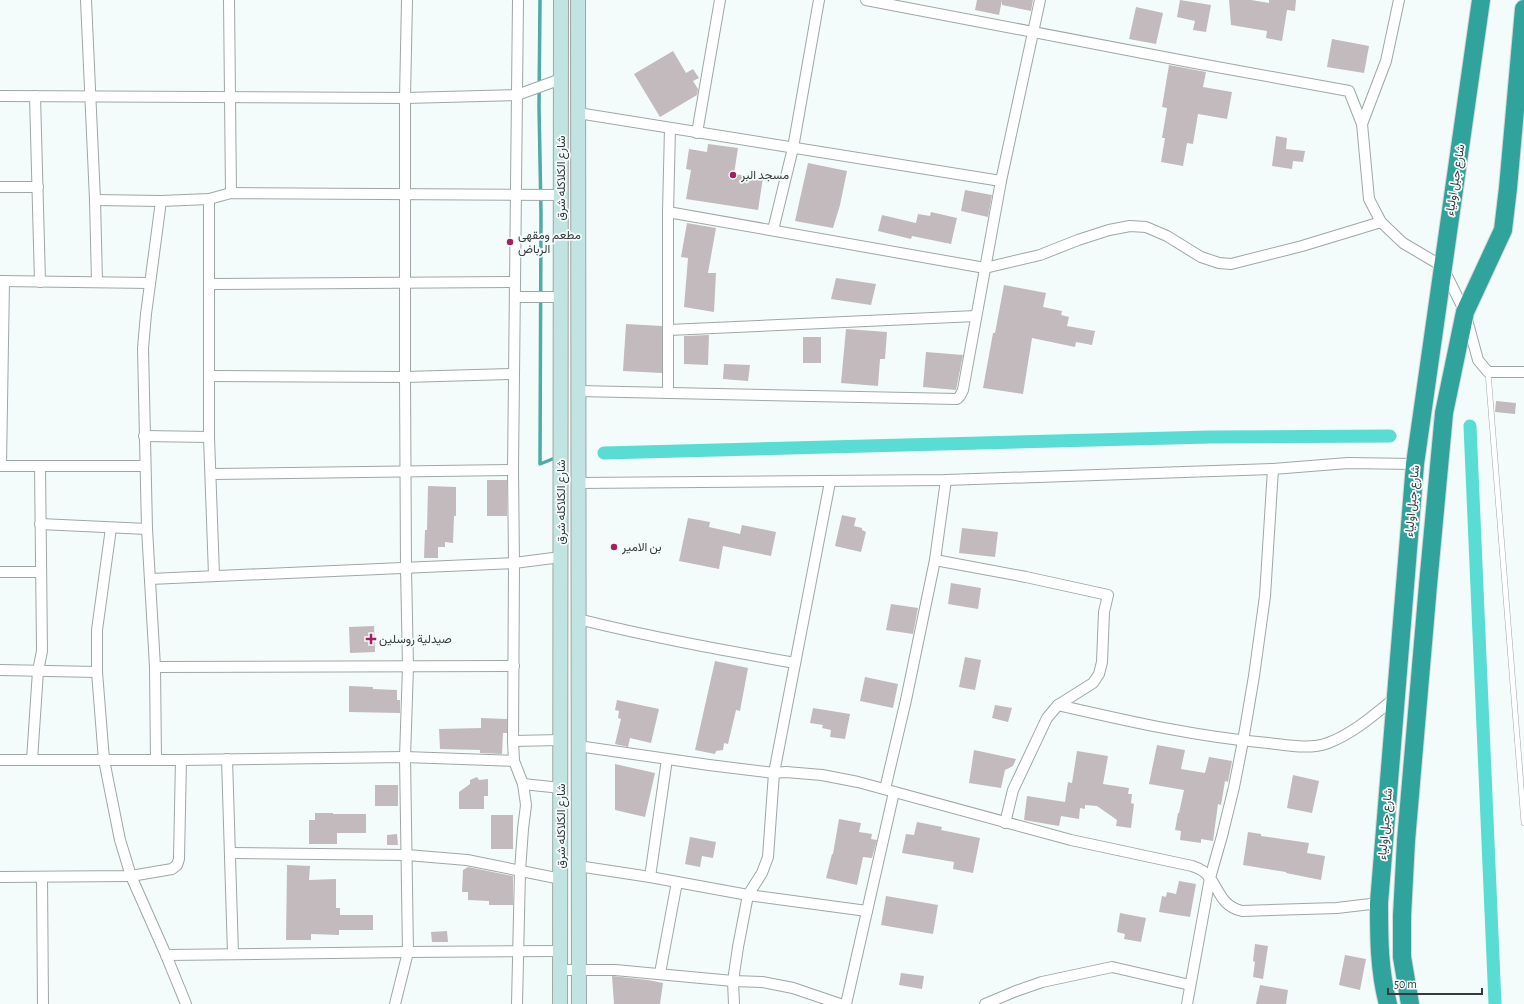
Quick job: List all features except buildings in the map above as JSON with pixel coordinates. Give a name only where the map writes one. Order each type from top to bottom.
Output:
[{"type":"highway","name":"شارع جبل اولياء","points":[[1388,1004],[1382,978],[1379,903],[1415,464],[1481,0]]},
{"type":"highway","name":"شارع جبل اولياء","points":[[1410,1004],[1403,962],[1402,940],[1406,841],[1440,448],[1449,384],[1464,312],[1503,230],[1520,80],[1524,9]]},
{"type":"street","points":[[86,0],[97,282]]},
{"type":"street","points":[[229,0],[231,193]]},
{"type":"street","points":[[395,1004],[408,952],[405,757],[408,666],[406,568],[405,98],[408,0]]},
{"type":"street","points":[[517,1004],[520,871],[526,805],[524,784],[514,761],[513,741],[513,470],[518,0]]},
{"type":"street","name":"شارع الكلاكله شرق","points":[[560,1004],[561,0]]},
{"type":"street","name":"شارع الكلاكله شرق","points":[[578,0],[579,1004]]},
{"type":"street","points":[[697,132],[720,0]]},
{"type":"street","points":[[773,230],[793,148],[818,0]]},
{"type":"street","points":[[866,0],[1034,33],[1349,91],[1362,124],[1369,199],[1381,222],[1403,243],[1442,266],[1464,312],[1478,360],[1488,372],[1524,372]]},
{"type":"street","points":[[578,391],[956,398],[960,396],[963,390],[1001,181],[1040,0]]},
{"type":"street","points":[[1362,124],[1386,61],[1399,0]]},
{"type":"street","points":[[0,96],[405,98],[517,95],[561,79]]},
{"type":"street","points":[[35,96],[40,282]]},
{"type":"street","points":[[578,113],[1001,181]]},
{"type":"street","points":[[668,393],[668,212],[670,128]]},
{"type":"street","points":[[0,187],[38,187]]},
{"type":"street","points":[[95,200],[161,201],[209,199],[231,193],[561,195]]},
{"type":"street","points":[[209,199],[209,437],[214,575]]},
{"type":"street","points":[[156,760],[155,667],[147,529],[143,348],[161,201]]},
{"type":"street","points":[[668,212],[985,268],[1040,255],[1084,238],[1109,230],[1130,226],[1146,227],[1167,236],[1201,257],[1219,263],[1231,264],[1302,246],[1381,222]]},
{"type":"street","points":[[145,466],[1,466],[2,281],[150,283]]},
{"type":"street","points":[[209,284],[516,282]]},
{"type":"street","points":[[515,297],[561,297]]},
{"type":"street","points":[[668,330],[976,316]]},
{"type":"street","points":[[209,376],[405,377],[514,374]]},
{"type":"street","points":[[144,436],[209,437]]},
{"type":"street","points":[[578,483],[946,480],[1273,469],[1348,462],[1415,464]]},
{"type":"street","points":[[32,760],[38,671],[42,650],[40,466]]},
{"type":"street","points":[[1187,1004],[1210,878],[1222,836],[1244,741],[1265,596],[1273,469]]},
{"type":"street","points":[[211,474],[513,470]]},
{"type":"street","points":[[846,1004],[867,911],[906,700],[935,560],[946,480]]},
{"type":"street","points":[[734,1004],[733,981],[748,895],[762,873],[768,857],[774,773],[830,482]]},
{"type":"street","points":[[40,524],[147,529]]},
{"type":"street","points":[[111,528],[97,630],[97,672],[104,760],[120,840],[131,876],[186,1004]]},
{"type":"street","points":[[150,579],[514,563],[561,557]]},
{"type":"street","points":[[935,560],[1026,577],[1108,595],[1104,612],[1102,662],[1100,674],[1093,682],[1058,705],[1047,718],[1013,790],[1006,823]]},
{"type":"street","points":[[0,572],[40,572]]},
{"type":"street","points":[[578,619],[632,633],[795,663]]},
{"type":"street","points":[[155,667],[514,666]]},
{"type":"street","points":[[0,670],[97,672]]},
{"type":"street","points":[[1058,705],[1163,729],[1244,741],[1304,747],[1327,743],[1350,733],[1396,697]]},
{"type":"street","points":[[513,741],[561,740]]},
{"type":"street","points":[[578,746],[774,773],[786,772],[822,775],[890,790],[1072,840],[1192,866],[1203,870],[1210,878],[1226,904],[1234,909],[1242,911],[1337,908],[1379,903]]},
{"type":"street","points":[[0,760],[181,760],[405,757],[514,761]]},
{"type":"street","points":[[227,759],[233,954]]},
{"type":"street","points":[[650,877],[667,759]]},
{"type":"street","points":[[0,877],[131,876],[172,869],[177,865],[179,859],[181,760]]},
{"type":"street","points":[[524,784],[561,788]]},
{"type":"street","points":[[230,853],[407,855],[467,860],[561,879]]},
{"type":"street","points":[[578,866],[650,877],[748,895],[867,911]]},
{"type":"street","points":[[42,877],[43,1004]]},
{"type":"street","points":[[660,974],[677,882]]},
{"type":"street","points":[[166,956],[408,952],[560,952]]},
{"type":"street","points":[[985,1004],[1016,990],[1042,982],[1112,967],[1190,985]]},
{"type":"street","points":[[560,970],[615,970],[733,981],[762,982],[793,988],[840,1004]]},
{"type":"lane","points":[[1488,372],[1524,823]]},
{"type":"waterway","points":[[540,0],[540,464],[555,458]]},
{"type":"waterway","points":[[1470,426],[1495,1004]]},
{"type":"waterway","points":[[604,453],[1210,437],[1390,436]]},
{"type":"place","name":"مسجد البر","points":[[733,175]]},
{"type":"place","name":"مطعم ومقهى الرباض","points":[[510,242]]},
{"type":"place","name":"بن الامير","points":[[614,547]]},
{"type":"place","name":"صيدلية روسلين","points":[[371,639]]}]
